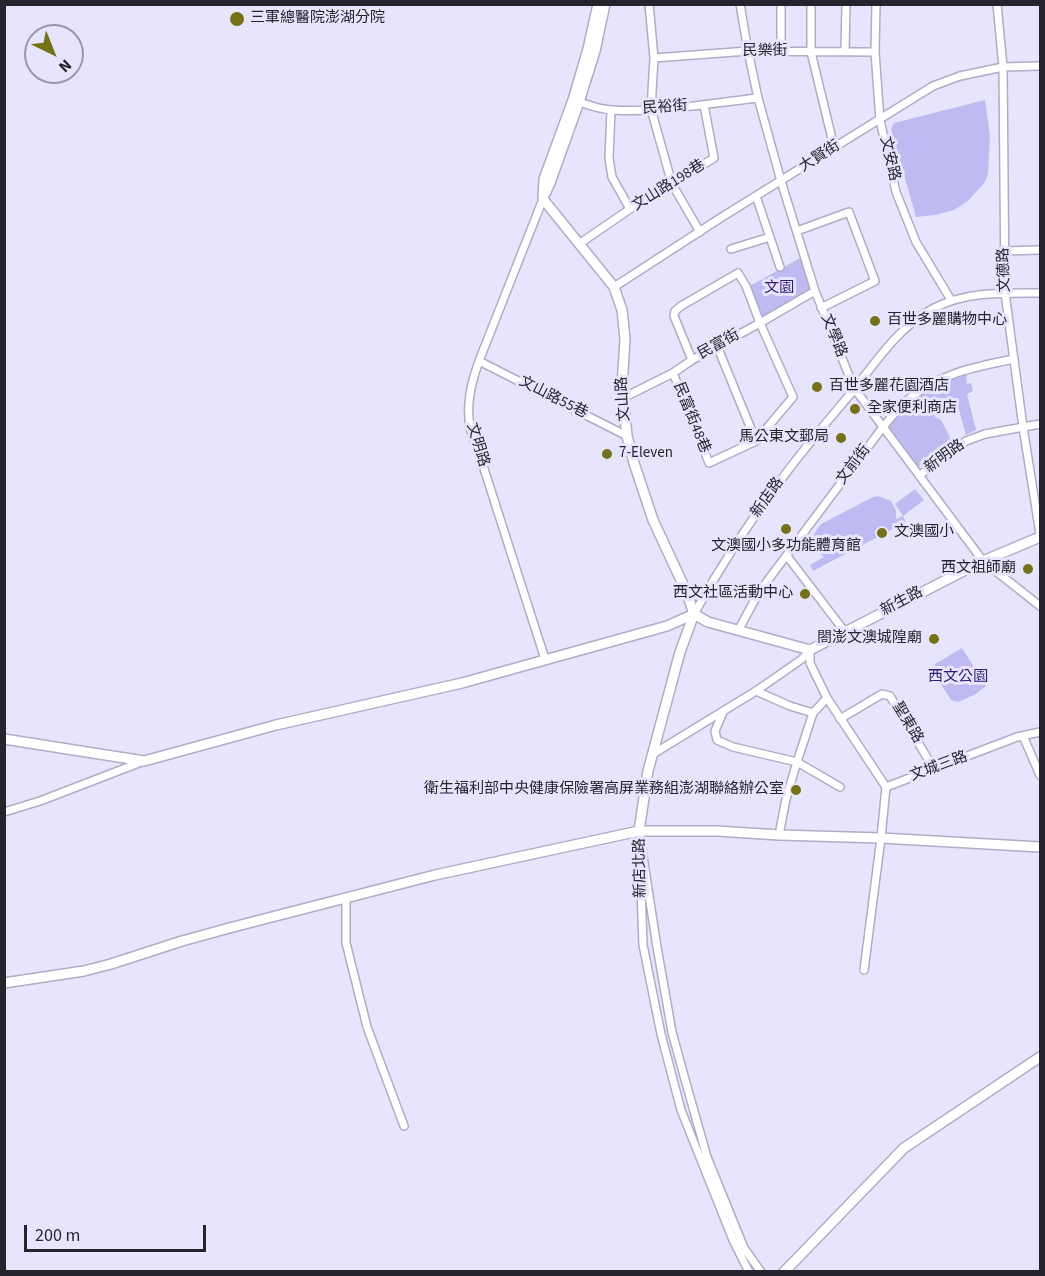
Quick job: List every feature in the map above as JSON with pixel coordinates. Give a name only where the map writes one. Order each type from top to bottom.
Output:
[{"type":"main road","points":[[576,101],[598,4]]},
{"type":"main road","points":[[543,199],[595,51],[605,4]]},
{"type":"main road","name":"文山路","points":[[543,199],[614,287],[622,310],[625,339],[622,386],[627,436],[653,520],[687,592],[694,614]]},
{"type":"main road","name":"新生路","points":[[810,650],[983,561],[1041,536]]},
{"type":"main road","points":[[4,739],[144,761],[276,725],[462,683],[668,626],[694,614],[708,622],[810,650]]},
{"type":"main road","name":"新店路","points":[[639,831],[652,754],[680,652],[694,614]]},
{"type":"main road","points":[[4,983],[84,971],[214,932],[346,898],[442,874],[639,831],[717,831],[1041,846]]},
{"type":"main road","points":[[784,1272],[904,1149],[1041,1057]]},
{"type":"street","points":[[649,4],[654,58],[651,109],[672,184],[700,232]]},
{"type":"street","name":"文學路","points":[[740,4],[758,98],[781,181],[815,291],[854,388],[983,561],[1041,606]]},
{"type":"street","points":[[781,4],[781,52]]},
{"type":"street","points":[[812,4],[811,52],[834,147]]},
{"type":"street","points":[[845,51],[846,4]]},
{"type":"street","name":"文安路","points":[[876,4],[875,52],[880,120],[897,192],[916,242],[951,300]]},
{"type":"street","name":"文德路","points":[[997,4],[1003,68],[1005,293],[1023,427],[1035,487],[1041,536]]},
{"type":"street","name":"民樂街","points":[[654,58],[748,51],[875,52]]},
{"type":"street","name":"大賢街","points":[[614,287],[933,86],[960,76],[1003,68],[1041,66]]},
{"type":"street","name":"民裕街","points":[[576,101],[611,110],[704,105],[758,98]]},
{"type":"street","name":"文山路198巷","points":[[579,244],[630,209],[714,158],[704,105]]},
{"type":"street","points":[[611,110],[609,158],[612,177],[630,209]]},
{"type":"street","points":[[756,196],[780,267]]},
{"type":"street","name":"文明路","points":[[543,199],[478,361],[468,398],[468,417],[472,439],[478,450],[545,659]]},
{"type":"street","points":[[797,231],[849,212],[875,281],[821,308]]},
{"type":"street","points":[[731,249],[770,237]]},
{"type":"street","points":[[1004,251],[1041,250]]},
{"type":"street","points":[[692,360],[674,316],[675,311],[738,273],[746,286],[793,397],[756,441],[717,346]]},
{"type":"street","name":"民富街","points":[[623,398],[673,373],[815,291]]},
{"type":"street","name":"新店路","points":[[694,614],[720,568],[790,467],[889,345],[914,320],[933,308],[967,296],[1041,293]]},
{"type":"street","name":"文前街","points":[[739,629],[759,592],[883,427],[904,403],[931,383],[957,372],[1014,359]]},
{"type":"street","name":"文山路55巷","points":[[478,361],[627,436]]},
{"type":"street","name":"民富街48巷","points":[[673,373],[709,463],[756,441]]},
{"type":"street","name":"新明路","points":[[920,476],[966,441],[985,434],[1041,424]]},
{"type":"street","points":[[1035,487],[1041,481]]},
{"type":"street","points":[[787,556],[845,632]]},
{"type":"street","points":[[652,754],[756,691],[802,659],[810,650]]},
{"type":"street","points":[[810,650],[810,663],[827,698],[886,787],[864,970]]},
{"type":"street","points":[[756,691],[813,713]]},
{"type":"street","name":"聖東路","points":[[840,719],[882,694],[890,696],[934,769]]},
{"type":"street","points":[[779,835],[786,799],[813,713],[827,698]]},
{"type":"street","points":[[723,712],[715,731],[717,740],[733,747],[797,762],[840,787]]},
{"type":"street","name":"文城三路","points":[[886,787],[1023,736],[1041,732]]},
{"type":"street","points":[[1023,736],[1041,775]]},
{"type":"street","points":[[4,812],[144,761]]},
{"type":"street","name":"新店北路","points":[[639,831],[643,945],[661,1034],[681,1110],[733,1240],[749,1272]]},
{"type":"street","name":"新店北路","points":[[639,831],[672,1032],[706,1157],[744,1248],[761,1272]]},
{"type":"street","points":[[346,898],[346,943],[367,1027],[404,1126]]},
{"type":"green space","points":[[985,100],[990,136],[988,173],[985,182],[969,200],[954,210],[916,217],[891,129],[894,123]]},
{"type":"green space","name":"文園","points":[[802,257],[813,290],[761,320],[748,287]]},
{"type":"green space","points":[[966,372],[967,384],[971,383],[973,391],[967,394],[976,430],[966,435],[957,403],[954,403],[952,397],[931,407],[935,417],[941,420],[953,443],[939,450],[918,467],[885,427],[905,404],[932,385]]},
{"type":"green space","points":[[915,489],[924,500],[903,516],[895,504]]},
{"type":"green space","points":[[878,496],[891,501],[896,511],[896,519],[903,516],[906,522],[813,571],[810,565],[824,557],[813,542],[815,533],[821,524]]},
{"type":"green space","name":"西文公園","points":[[962,648],[986,686],[974,695],[958,702],[951,700],[933,672],[935,664]]},
{"type":"place","name":"三軍總醫院澎湖分院","points":[[237,19]]},
{"type":"place","name":"百世多麗購物中心","points":[[875,321]]},
{"type":"place","name":"百世多麗花園酒店","points":[[817,387]]},
{"type":"place","name":"全家便利商店","points":[[855,409]]},
{"type":"place","name":"馬公東文郵局","points":[[841,438]]},
{"type":"place","name":"7-Eleven","points":[[607,454]]},
{"type":"place","name":"文澳國小多功能體育館","points":[[786,529]]},
{"type":"place","name":"文澳國小","points":[[882,533]]},
{"type":"place","name":"西文祖師廟","points":[[1028,569]]},
{"type":"place","name":"西文社區活動中心","points":[[805,594]]},
{"type":"place","name":"閤澎文澳城隍廟","points":[[934,639]]},
{"type":"place","name":"衛生福利部中央健康保險署高屏業務組澎湖聯絡辦公室","points":[[796,790]]}]
